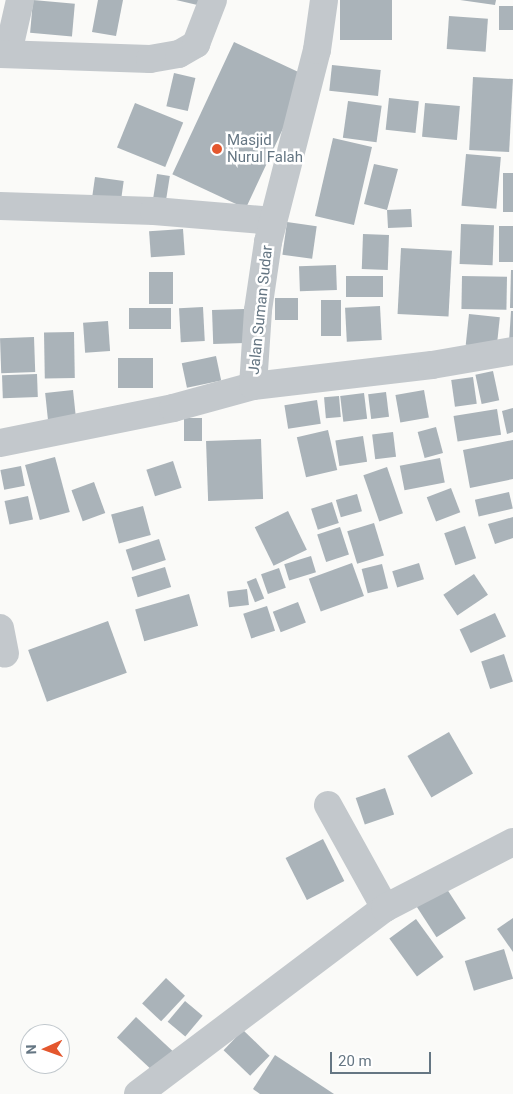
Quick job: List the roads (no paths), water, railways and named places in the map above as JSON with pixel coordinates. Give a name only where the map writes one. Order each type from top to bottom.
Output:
[{"type":"street","points":[[20,0],[4,53],[150,59],[180,54],[196,44],[213,0]]},
{"type":"street","name":"Jalan Suman Sudar","points":[[253,386],[262,276],[273,221],[317,50],[324,0]]},
{"type":"street","points":[[0,206],[154,211],[273,221]]},
{"type":"street","points":[[0,443],[173,408],[253,386],[432,365],[513,351]]},
{"type":"street","points":[[328,805],[385,908]]},
{"type":"street","points":[[138,1094],[385,908],[513,842]]},
{"type":"place","name":"Masjid Nurul Falah","points":[[217,149]]}]
